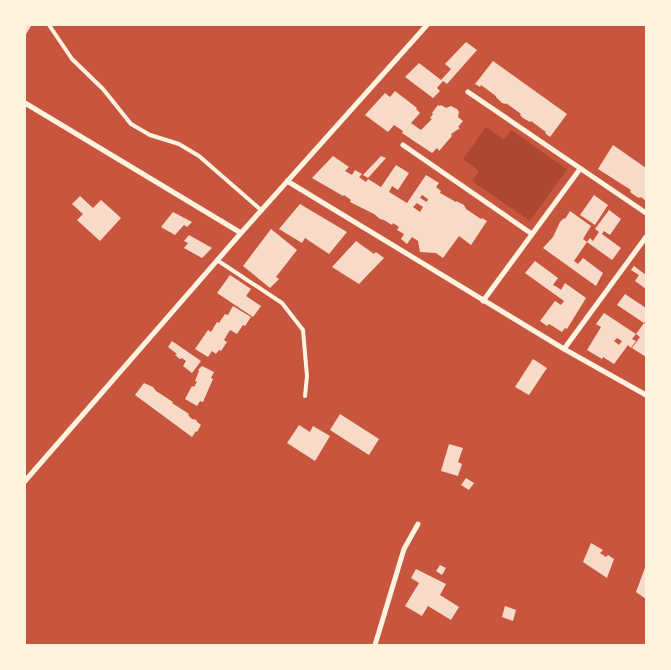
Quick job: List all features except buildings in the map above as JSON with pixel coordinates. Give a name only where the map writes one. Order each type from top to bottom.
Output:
[{"type":"street","points":[[25,481],[260,210],[427,25]]},
{"type":"street","points":[[468,92],[646,213]]},
{"type":"street","points":[[25,103],[241,233]]},
{"type":"street","points":[[403,145],[532,234]]},
{"type":"street","points":[[483,301],[580,169]]},
{"type":"street","points":[[287,181],[483,301],[564,349],[646,394]]},
{"type":"street","points":[[564,349],[646,237]]},
{"type":"street","points":[[375,645],[404,549],[418,524]]},
{"type":"lane","points":[[49,25],[72,59],[103,89],[131,124],[150,135],[179,144],[199,156],[260,210]]},
{"type":"lane","points":[[217,260],[282,304],[303,330],[307,376],[305,396]]},
{"type":"shaded area","points":[[486,127],[504,140],[511,130],[567,169],[530,221],[472,181],[479,171],[463,159]]}]
